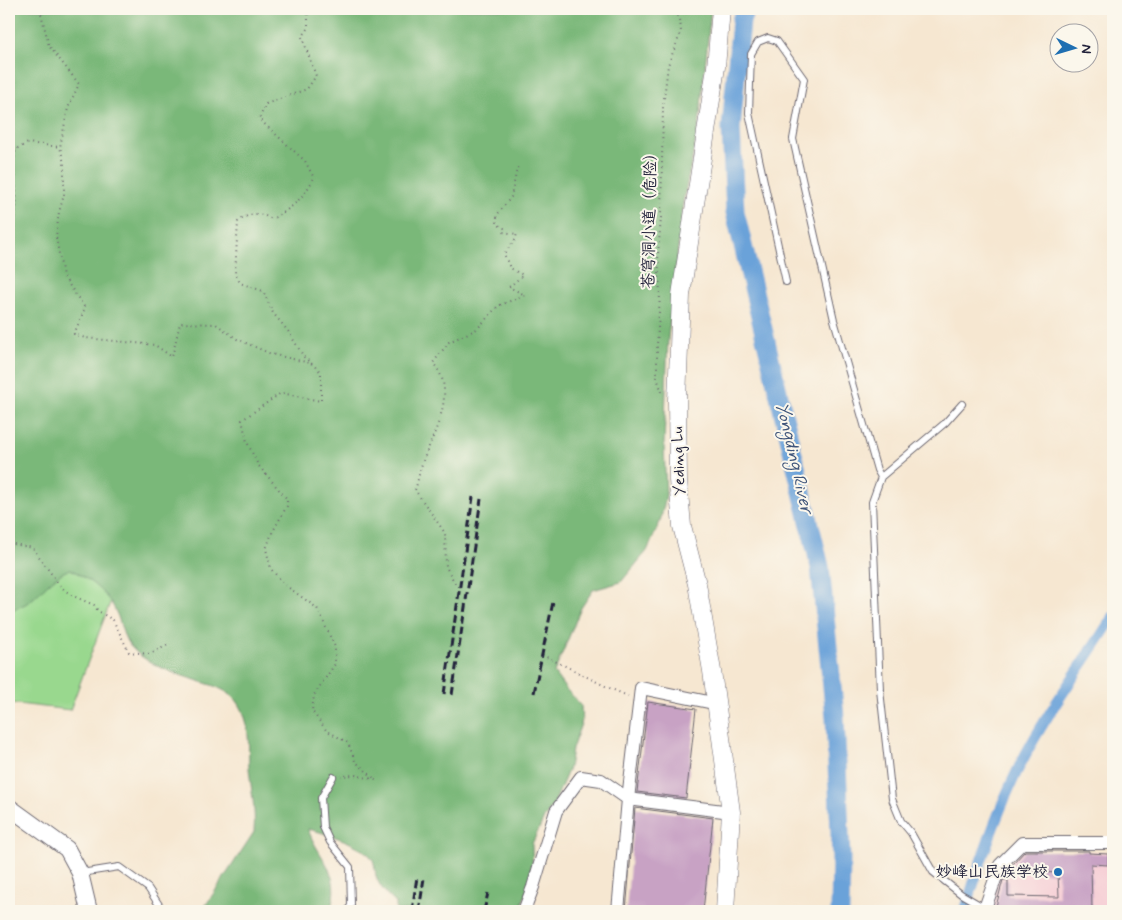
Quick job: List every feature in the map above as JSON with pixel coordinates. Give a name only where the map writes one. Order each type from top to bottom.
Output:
[{"type":"main road","name":"Yeding Lu","points":[[721,9],[716,67],[681,295],[677,400],[678,480],[682,526],[697,584],[718,704],[731,812],[725,911]]},
{"type":"street","points":[[618,911],[641,688],[718,704]]},
{"type":"street","points":[[524,911],[556,812],[581,777],[601,780],[628,800],[731,812]]},
{"type":"street","points":[[9,807],[67,849],[80,873],[89,911]]},
{"type":"street","points":[[984,908],[1000,864],[1022,843],[1113,843]]},
{"type":"lane","points":[[786,282],[750,113],[751,54],[758,42],[768,38],[777,41],[804,79],[793,139],[834,320],[877,470],[881,477]]},
{"type":"lane","points":[[962,404],[945,423],[881,477],[872,502],[880,690],[892,799],[901,821],[911,833],[933,872],[961,894],[984,908]]},
{"type":"lane","points":[[333,777],[321,798],[323,827],[330,842],[350,866],[351,905],[348,911]]},
{"type":"lane","points":[[80,873],[119,867],[148,888],[162,911]]},
{"type":"path","points":[[40,9],[49,46],[80,84],[68,108],[60,147],[64,163],[64,195],[59,212],[56,237],[63,276],[85,308],[74,334],[85,338],[155,345],[172,357],[180,323],[216,324],[238,339],[271,354],[310,363]]},
{"type":"path","points":[[308,9],[308,29],[302,37],[316,76],[307,88],[266,104],[258,119],[306,161],[314,178],[302,198],[288,210],[272,219],[260,212],[246,216],[238,222],[235,273],[240,283],[263,291],[273,313],[288,331],[304,357],[321,372],[321,401],[282,393],[242,420],[247,442],[258,464],[286,499],[287,506],[272,533],[266,549],[271,569],[285,585],[317,608],[335,646],[335,664],[314,695],[312,711],[326,730],[348,743],[355,761],[376,780],[355,775],[333,777]]},
{"type":"path","name":"苍穹洞小道（危险）","points":[[664,396],[657,378],[660,295],[658,254],[661,218],[663,107],[668,65],[682,32],[680,18],[666,9]]},
{"type":"path","points":[[9,231],[16,211],[18,186],[13,162],[16,149],[28,143],[60,147]]},
{"type":"path","points":[[455,583],[446,567],[445,533],[416,490],[422,464],[440,424],[442,410],[441,372],[433,362],[449,342],[477,330],[485,318],[498,306],[525,295],[508,287],[523,275],[510,268],[504,254],[515,240],[517,234],[503,232],[504,228],[497,224],[497,216],[511,197],[518,164]]},
{"type":"path","points":[[9,543],[33,548],[60,586],[72,596],[94,605],[98,611],[113,620],[129,652],[150,654],[168,645]]},
{"type":"path","points":[[542,655],[573,669],[597,684],[640,700]]},
{"type":"shaded area","name":"妙峰山民族学校","points":[[1021,851],[1113,852],[1113,911],[984,911],[991,886]]},
{"type":"green space","points":[[9,9],[711,9],[699,125],[683,202],[668,338],[664,445],[666,496],[660,522],[647,551],[621,582],[593,590],[581,608],[554,673],[581,705],[582,721],[572,749],[569,768],[553,806],[544,818],[532,844],[533,877],[519,911],[396,911],[396,903],[380,884],[376,876],[373,860],[368,854],[344,840],[308,829],[332,876],[334,886],[330,911],[202,911],[254,832],[247,725],[245,716],[237,701],[231,695],[212,685],[168,671],[140,656],[129,645],[124,636],[113,605],[90,581],[70,569],[57,576],[27,603],[9,612]]},
{"type":"green space","points":[[9,281],[138,528],[70,710],[9,703]]},
{"type":"building","points":[[648,702],[696,709],[686,798],[637,792]]},
{"type":"building","points":[[635,808],[713,818],[703,911],[626,911]]},
{"type":"building","points":[[1025,851],[1089,851],[1089,853],[1108,854],[1108,865],[1091,864],[1092,909],[995,910],[1003,880],[1008,880],[1008,896],[1059,897],[1058,873],[1013,871],[1013,864]]},
{"type":"waterway","name":"Yongding River","points":[[745,9],[741,21],[731,128],[735,212],[820,567],[835,717],[841,858],[840,911]]},
{"type":"waterway","points":[[965,911],[992,830],[1022,760],[1046,719],[1113,617]]},
{"type":"railway","points":[[444,694],[473,497]]},
{"type":"railway","points":[[452,695],[481,499]]},
{"type":"railway","points":[[534,693],[553,602]]},
{"type":"railway","points":[[412,911],[417,877]]},
{"type":"railway","points":[[419,911],[424,878]]},
{"type":"railway","points":[[484,911],[488,893]]},
{"type":"place","name":"妙峰山民族学校","points":[[1058,872]]}]
